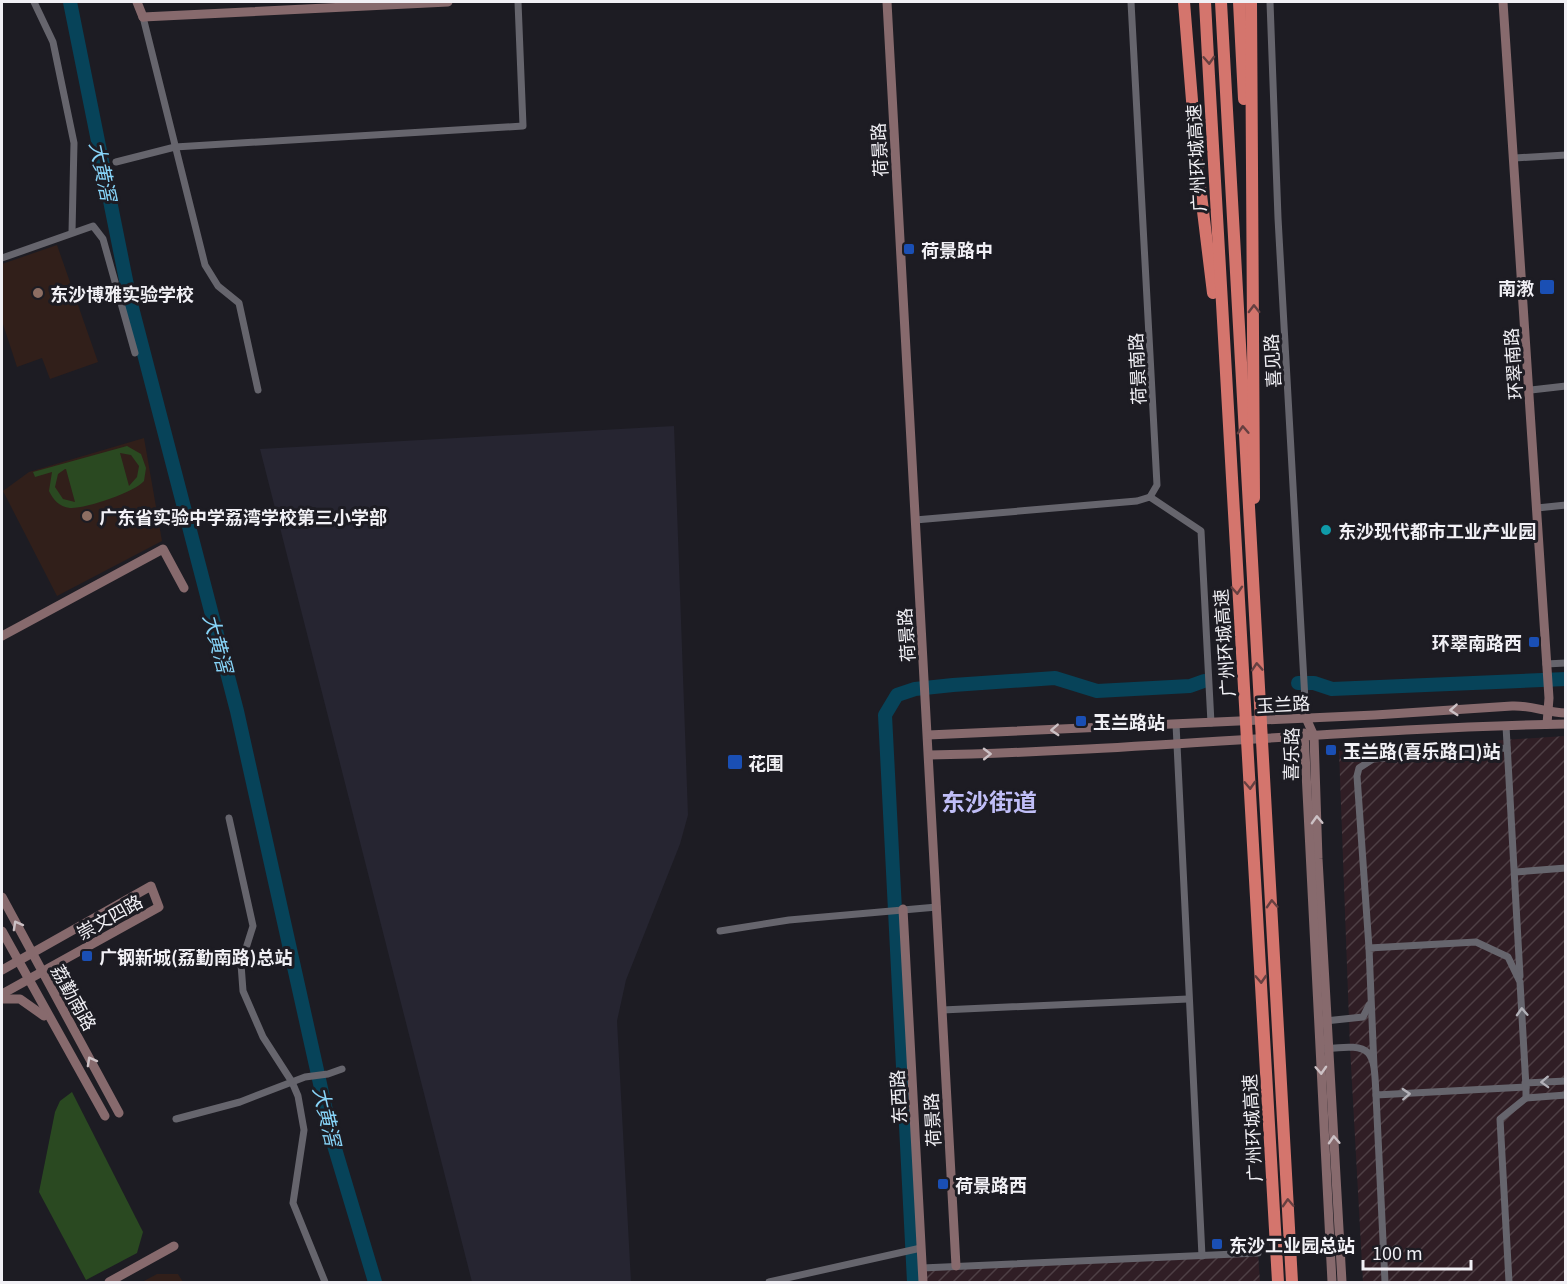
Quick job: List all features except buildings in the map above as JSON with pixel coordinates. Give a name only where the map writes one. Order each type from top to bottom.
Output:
[{"type":"highway","points":[[1184,2],[1197,162],[1222,377],[1234,549]]},
{"type":"highway","name":"广州环城高速","points":[[1205,2],[1234,549],[1249,760],[1278,1282]]},
{"type":"highway","name":"广州环城高速","points":[[1221,2],[1292,1282]]},
{"type":"highway","points":[[1239,2],[1253,271]]},
{"type":"highway","points":[[1251,2],[1254,619]]},
{"type":"street","points":[[34,2],[53,42],[74,143],[72,232]]},
{"type":"street","points":[[137,2],[143,17],[206,265],[218,286],[239,303],[258,390]]},
{"type":"street","points":[[143,17],[144,2]]},
{"type":"street","points":[[143,17],[330,4],[448,2]]},
{"type":"street","points":[[116,162],[175,147],[523,126],[518,2]]},
{"type":"street","name":"荷景路","points":[[887,2],[956,1266]]},
{"type":"street","name":"荷景南路","points":[[1131,2],[1157,485],[1150,497]]},
{"type":"street","name":"喜见路","points":[[1270,2],[1278,218],[1306,718]]},
{"type":"street","name":"环翠南路","points":[[1503,2],[1531,390],[1549,698],[1547,724]]},
{"type":"street","points":[[1515,159],[1566,154]]},
{"type":"street","points":[[2,258],[93,226],[103,239],[135,353]]},
{"type":"street","points":[[1531,390],[1566,386]]},
{"type":"street","points":[[915,520],[1137,501],[1150,497],[1201,531],[1211,723]]},
{"type":"street","points":[[1537,508],[1566,505]]},
{"type":"street","points":[[2,636],[163,549],[184,588]]},
{"type":"street","points":[[1546,666],[1566,663]]},
{"type":"street","points":[[1512,706],[1507,748],[1526,1098]]},
{"type":"street","name":"玉兰路","points":[[928,735],[1211,723],[1512,706],[1532,706],[1549,713],[1566,713]]},
{"type":"street","name":"喜乐路","points":[[1306,718],[1314,736],[1332,1282]]},
{"type":"street","name":"喜乐路","points":[[1306,718],[1303,736],[1323,1021]]},
{"type":"street","points":[[1176,724],[1202,1256]]},
{"type":"street","name":"玉兰路","points":[[929,755],[1178,745],[1303,736],[1566,724]]},
{"type":"street","points":[[1374,1067],[1369,948],[1357,776],[1359,768],[1373,759],[1507,748]]},
{"type":"street","points":[[229,818],[253,926],[241,964],[243,991],[263,1037],[292,1082],[304,1124],[293,1203],[325,1282]]},
{"type":"street","points":[[1515,872],[1566,868]]},
{"type":"street","name":"崇文四路","points":[[2,970],[151,886],[159,907],[2,994]]},
{"type":"street","name":"荔勤南路","points":[[2,897],[119,1113]]},
{"type":"street","points":[[720,931],[748,925],[885,910],[937,907]]},
{"type":"street","name":"东西路","points":[[903,909],[923,1282]]},
{"type":"street","name":"荔勤南路","points":[[2,931],[27,980],[105,1116]]},
{"type":"street","points":[[1369,948],[1476,942],[1508,957],[1520,982]]},
{"type":"street","points":[[1323,1021],[1363,1017],[1371,997]]},
{"type":"street","points":[[2,999],[20,999],[50,1021]]},
{"type":"street","points":[[942,1011],[1188,999]]},
{"type":"street","points":[[1324,1049],[1361,1047],[1373,1056],[1385,1282]]},
{"type":"street","name":"喜乐路","points":[[1324,1049],[1342,1282]]},
{"type":"street","points":[[176,1119],[240,1102],[292,1082],[342,1069]]},
{"type":"street","points":[[1376,1095],[1566,1081]]},
{"type":"street","points":[[1509,1282],[1500,1119],[1526,1098],[1566,1095]]},
{"type":"street","points":[[109,1282],[174,1246]]},
{"type":"street","points":[[769,1282],[921,1248]]},
{"type":"street","points":[[922,1268],[1258,1253]]},
{"type":"shaded area","name":"东沙博雅实验学校","points":[[57,245],[98,362],[50,379],[42,358],[17,367],[2,321],[2,264]]},
{"type":"shaded area","points":[[674,426],[688,815],[680,844],[626,980],[617,1021],[631,1282],[472,1282],[260,449]]},
{"type":"shaded area","name":"广东省实验中学荔湾学校第三小学部","points":[[144,438],[162,541],[57,596],[3,491],[29,472]]},
{"type":"shaded area","points":[[1565,736],[1565,1282],[1363,1282],[1350,1047],[1339,751]]},
{"type":"shaded area","points":[[1258,1253],[1260,1282],[923,1282],[922,1268]]},
{"type":"shaded area","points":[[157,1274],[178,1274],[183,1282],[142,1282]]},
{"type":"green space","points":[[127,446],[141,454],[146,468],[144,481],[131,490],[98,503],[77,508],[63,506],[52,497],[49,491],[52,472],[35,477],[33,472]],"holes":[[[120,453],[131,455],[139,466],[137,477],[129,486]],[[66,469],[75,502],[63,499],[55,487],[58,474]]]},
{"type":"green space","points":[[72,1092],[143,1232],[137,1253],[86,1280],[39,1192],[55,1112],[60,1101]]},
{"type":"waterway","name":"大黄滘","points":[[70,2],[130,300],[237,711],[333,1142],[375,1282]]},
{"type":"waterway","points":[[914,1282],[885,715],[897,695],[915,689],[1055,678],[1097,691],[1190,686],[1204,681]]},
{"type":"waterway","points":[[1298,683],[1314,683],[1332,689],[1566,679]]},
{"type":"place","name":"荷景路中","points":[[909,249]]},
{"type":"place","name":"南漖","points":[[1547,287]]},
{"type":"place","name":"东沙博雅实验学校","points":[[38,293]]},
{"type":"place","name":"广东省实验中学荔湾学校第三小学部","points":[[87,516]]},
{"type":"place","name":"东沙现代都市工业产业园","points":[[1326,530]]},
{"type":"place","name":"环翠南路西","points":[[1534,642]]},
{"type":"place","name":"玉兰路站","points":[[1081,721]]},
{"type":"place","name":"玉兰路(喜乐路口)站","points":[[1331,750]]},
{"type":"place","name":"花围","points":[[735,762]]},
{"type":"place","name":"广钢新城(荔勤南路)总站","points":[[87,956]]},
{"type":"place","name":"荷景路西","points":[[943,1184]]},
{"type":"place","name":"东沙工业园总站","points":[[1217,1244]]},
{"type":"district","name":"东沙街道","points":[[989,800]]}]
